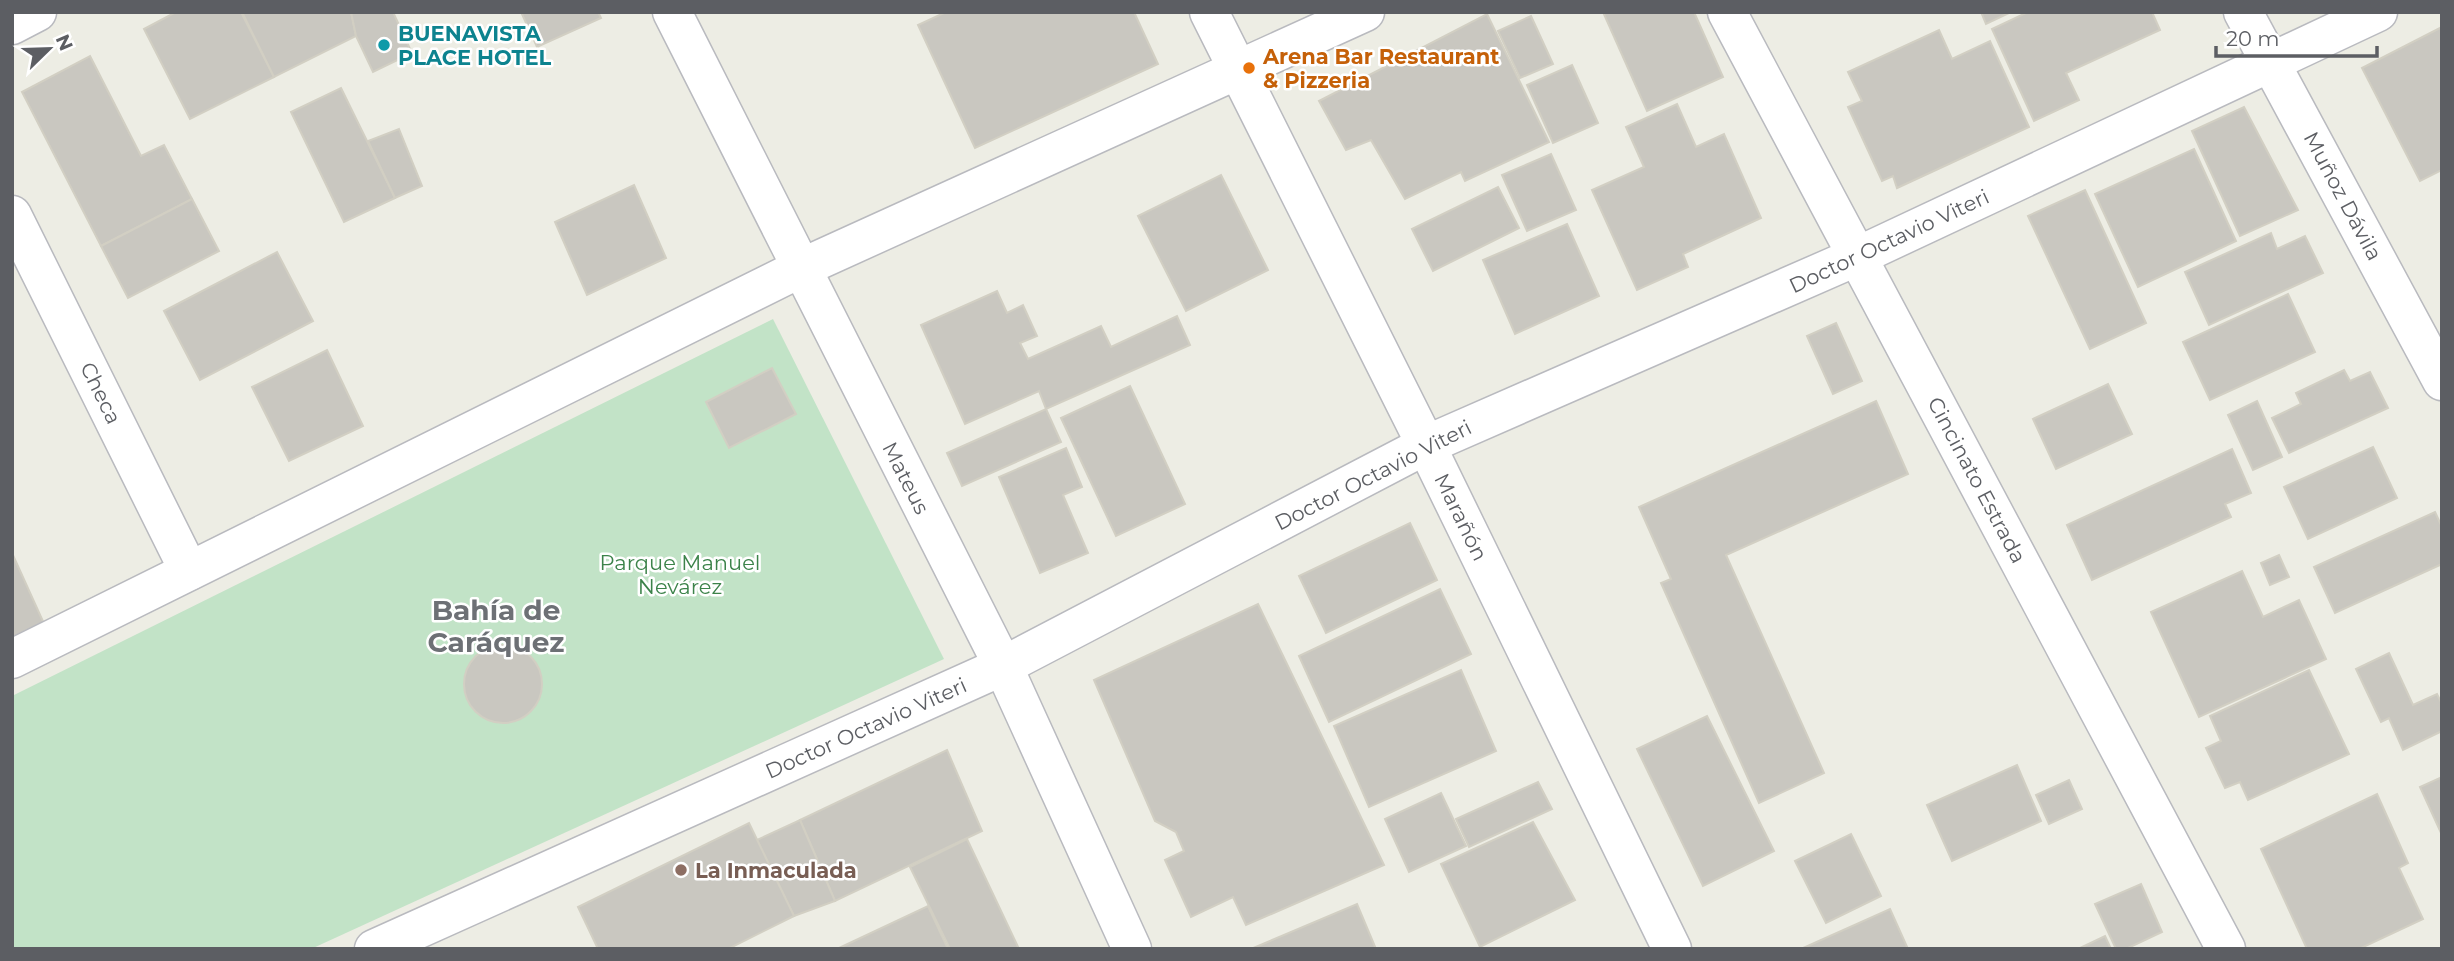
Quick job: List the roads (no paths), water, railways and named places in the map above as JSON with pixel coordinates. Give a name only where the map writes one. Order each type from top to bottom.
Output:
[{"type":"street","points":[[12,25],[37,12]]},
{"type":"street","name":"Mateus","points":[[672,12],[799,269],[1003,666],[1132,949]]},
{"type":"street","name":"Marañón","points":[[1209,12],[1426,445],[1672,949]]},
{"type":"street","points":[[12,659],[799,269],[1366,12]]},
{"type":"street","name":"Cincinato Estrada","points":[[1727,12],[2226,949]]},
{"type":"street","name":"Muñoz Dávila","points":[[2243,12],[2442,381]]},
{"type":"street","name":"Doctor Octavio Viteri","points":[[374,949],[1003,666],[1426,445],[1858,256],[2378,12]]},
{"type":"street","name":"Checa","points":[[12,215],[189,571]]},
{"type":"place","name":"BUENAVISTA PLACE HOTEL","points":[[384,45]]},
{"type":"place","name":"Arena Bar Restaurant & Pizzeria","points":[[1249,68]]},
{"type":"place","name":"La Inmaculada","points":[[681,870]]},
{"type":"district","name":"Bahía de Caráquez","points":[[496,626]]},
{"type":"park label","name":"Parque Manuel Nevárez","points":[[680,574]]}]
